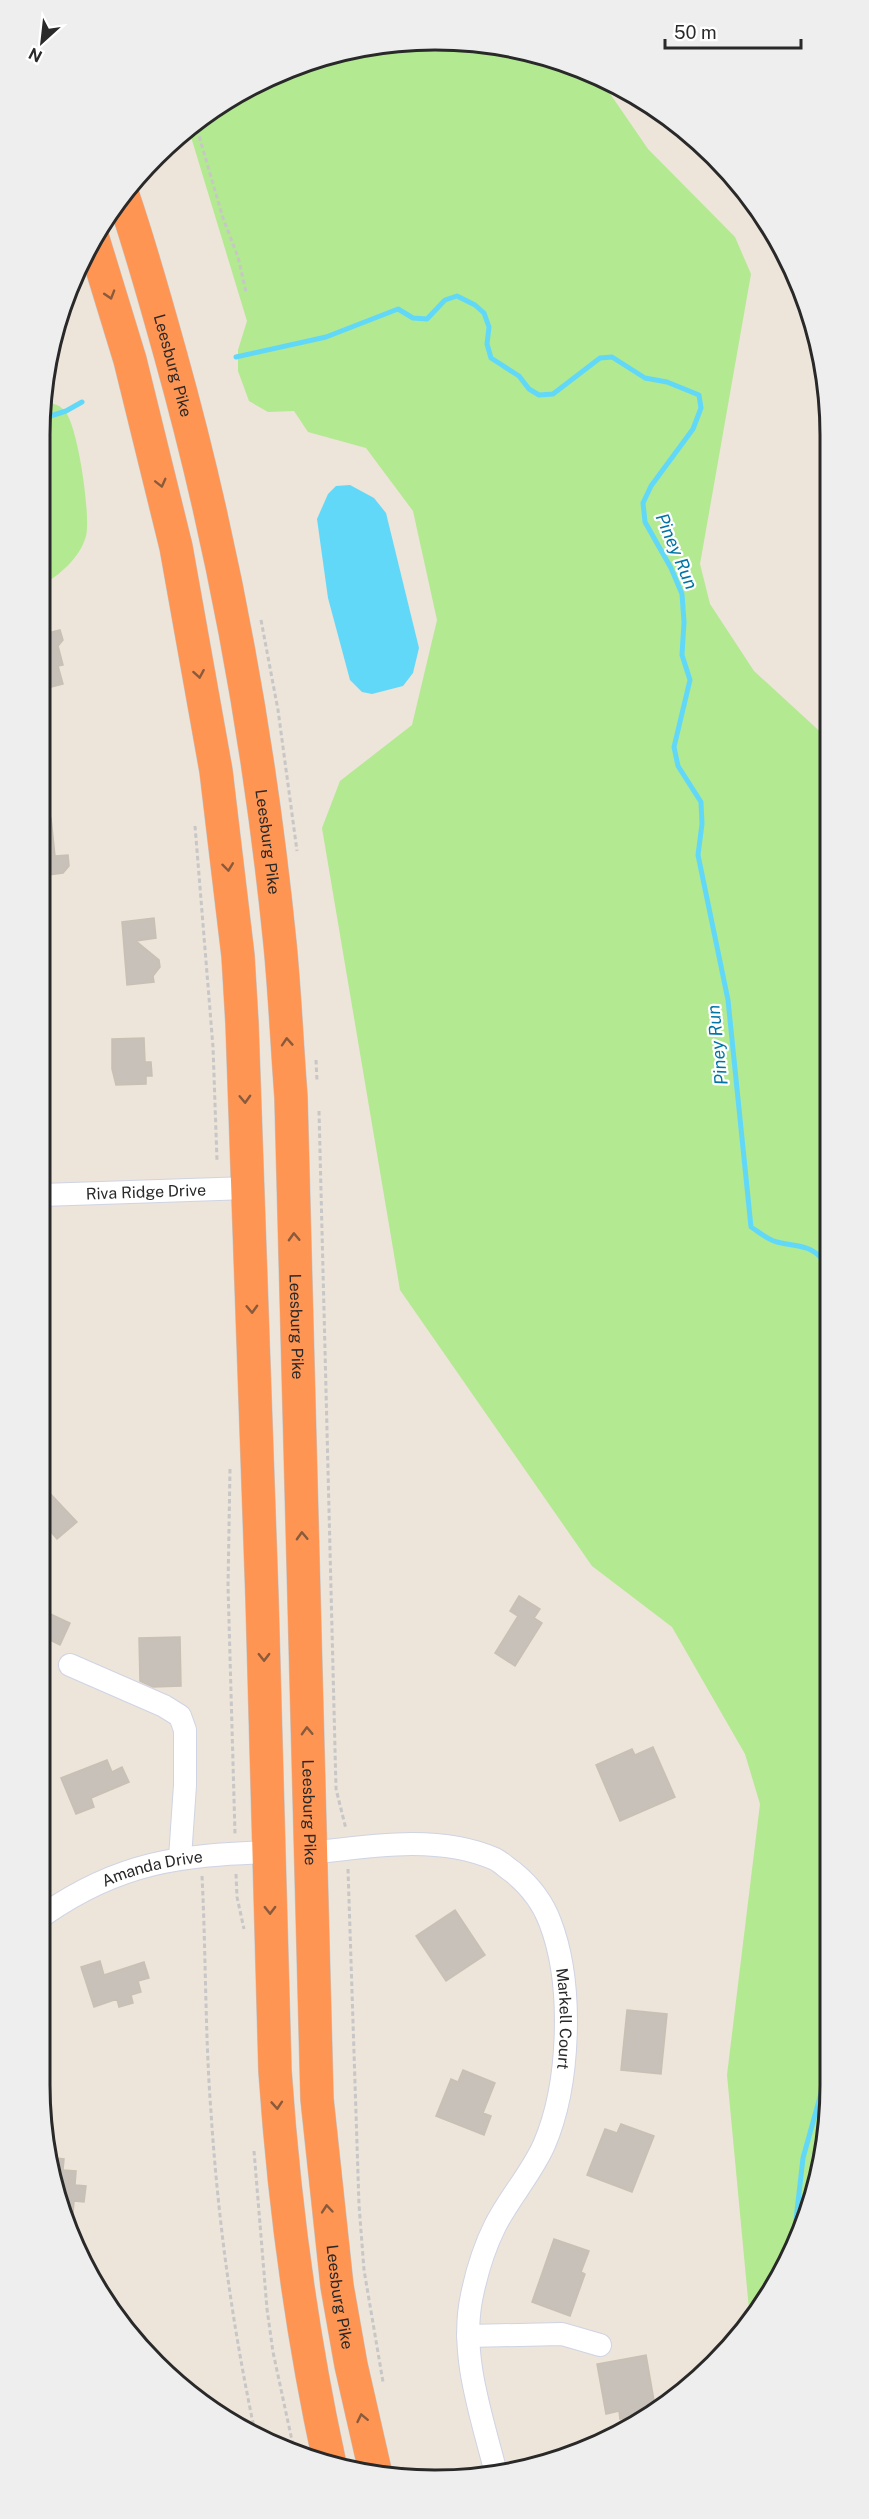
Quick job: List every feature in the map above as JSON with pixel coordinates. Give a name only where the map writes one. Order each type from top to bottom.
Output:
[{"type":"highway","name":"Leesburg Pike","points":[[126,204],[189,419],[218,539],[251,722],[281,946],[291,1097],[317,2099],[337,2286],[353,2376],[388,2465]]},
{"type":"highway","points":[[96,250],[130,360],[176,547],[216,771],[238,956],[248,1188],[275,2060],[282,2166],[303,2328],[329,2454]]},
{"type":"highway","points":[[269,1852],[277,1856],[285,1866],[294,1888],[298,2026],[317,2099]]},
{"type":"street","name":"Riva Ridge Drive","points":[[50,1196],[248,1188]]},
{"type":"street","points":[[70,1665],[164,1706],[180,1716],[185,1730],[185,1785],[190,1856]]},
{"type":"street","name":"Markell Court","points":[[311,1853],[418,1845],[460,1847],[497,1860],[528,1885],[550,1922],[564,1976],[566,2046],[559,2102],[544,2145],[495,2225],[480,2264],[471,2297],[468,2336],[476,2388],[494,2465]]},
{"type":"street","name":"Amanda Drive","points":[[50,1911],[98,1883],[137,1868],[190,1856],[269,1852]]},
{"type":"street","points":[[468,2336],[562,2334],[600,2345]]},
{"type":"path","points":[[198,131],[223,218],[238,257],[246,292]]},
{"type":"path","points":[[194,816],[213,1047],[217,1161]]},
{"type":"path","points":[[348,1849],[358,2205],[364,2270],[383,2383]]},
{"type":"path","points":[[190,1856],[217,2187],[240,2359],[253,2424]]},
{"type":"green space","points":[[409,50],[460,50],[510,57],[558,70],[608,91],[648,149],[735,237],[751,274],[700,564],[710,604],[754,671],[820,732],[820,2084],[812,2160],[799,2208],[780,2255],[749,2307],[727,2075],[760,1804],[745,1754],[672,1627],[592,1566],[400,1290],[322,828],[340,781],[412,725],[437,620],[413,511],[366,448],[308,432],[294,411],[268,412],[249,401],[238,371],[238,350],[247,321],[191,137],[242,101],[287,79],[359,57]]},
{"type":"green space","points":[[51,403],[64,410],[69,418],[82,471],[87,511],[86,536],[79,552],[50,580]]},
{"type":"water","points":[[350,485],[374,498],[386,513],[419,648],[413,673],[403,686],[372,694],[362,692],[350,680],[328,598],[317,519],[328,494],[336,486]]},
{"type":"building","points":[[60,630],[63,640],[58,646],[63,665],[58,666],[63,684],[50,687],[50,632]]},
{"type":"building","points":[[50,818],[55,856],[68,855],[69,866],[63,873],[50,875]]},
{"type":"building","points":[[154,918],[156,938],[136,941],[159,960],[160,967],[153,976],[154,982],[127,985],[122,922]]},
{"type":"building","points":[[144,1038],[145,1062],[151,1062],[152,1076],[146,1076],[146,1084],[116,1085],[112,1069],[112,1039]]},
{"type":"building","points":[[50,1493],[77,1522],[57,1539],[50,1531]]},
{"type":"building","points":[[519,1596],[540,1609],[534,1618],[542,1623],[515,1666],[495,1653],[518,1616],[510,1611]]},
{"type":"building","points":[[50,1614],[70,1623],[60,1645],[50,1640]]},
{"type":"building","points":[[180,1637],[181,1686],[153,1687],[140,1681],[139,1638]]},
{"type":"building","points":[[653,1747],[675,1797],[620,1821],[596,1765],[632,1749],[635,1755]]},
{"type":"building","points":[[107,1760],[112,1772],[122,1767],[129,1782],[91,1798],[94,1807],[76,1814],[61,1778]]},
{"type":"building","points":[[455,1910],[485,1955],[446,1981],[416,1936]]},
{"type":"building","points":[[100,1961],[104,1975],[144,1962],[149,1978],[138,1981],[141,1992],[131,1995],[133,2003],[119,2007],[117,1999],[94,2007],[81,1967]]},
{"type":"building","points":[[627,2010],[667,2014],[661,2074],[621,2070]]},
{"type":"building","points":[[463,2070],[495,2083],[483,2113],[491,2116],[484,2135],[436,2116],[451,2079],[458,2082]]},
{"type":"building","points":[[621,2124],[654,2136],[632,2192],[587,2175],[605,2129],[617,2133]]},
{"type":"building","points":[[57,2158],[64,2159],[63,2170],[76,2171],[75,2185],[86,2186],[84,2202],[74,2201],[73,2216]]},
{"type":"building","points":[[554,2239],[589,2251],[581,2272],[585,2274],[570,2316],[532,2302]]},
{"type":"building","points":[[646,2355],[654,2401],[628,2417],[620,2419],[619,2411],[606,2414],[597,2364]]},
{"type":"waterway","name":"Piney Run","points":[[236,357],[326,337],[398,309],[413,318],[427,319],[445,300],[457,296],[475,305],[484,313],[489,327],[487,344],[491,358],[519,376],[529,389],[539,395],[553,394],[600,358],[612,357],[645,378],[667,382],[699,395],[701,408],[693,429],[651,486],[643,503],[645,522],[671,568],[682,594],[684,622],[682,655],[690,680],[674,747],[678,766],[701,802],[702,824],[698,855],[728,1000],[751,1227],[767,1238],[811,1250],[820,1257]]},
{"type":"waterway","name":"Piney Run","points":[[50,416],[82,402]]},
{"type":"waterway","name":"Piney Run","points":[[797,2214],[803,2158],[819,2099]]}]
